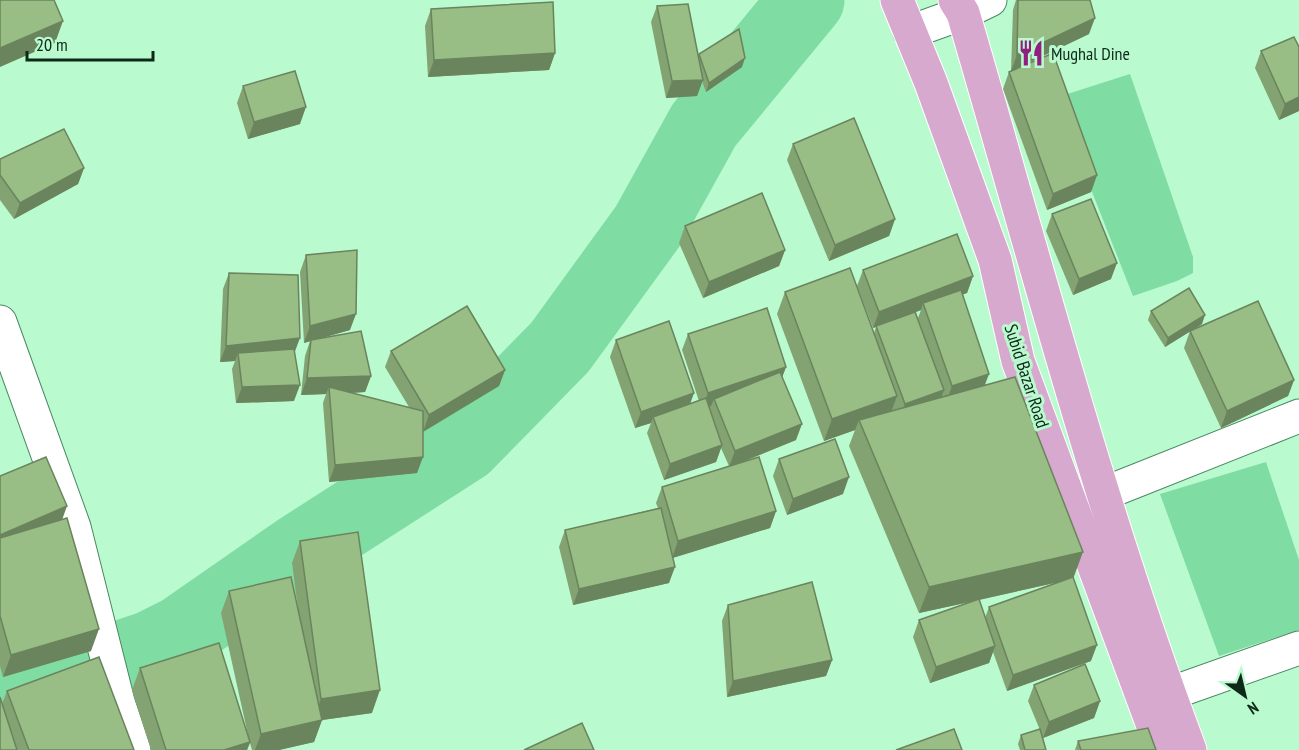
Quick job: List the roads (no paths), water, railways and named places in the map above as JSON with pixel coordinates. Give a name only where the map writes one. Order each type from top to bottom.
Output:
[{"type":"main road","name":"Subid Bazar Road","points":[[897,0],[995,260],[1018,361],[1162,750]]},
{"type":"main road","points":[[969,4],[1103,494],[1190,750]]},
{"type":"street","points":[[910,32],[969,4]]},
{"type":"street","points":[[0,322],[74,527],[118,702],[134,750]]},
{"type":"street","points":[[1103,494],[1299,416]]},
{"type":"street","points":[[1170,694],[1299,648]]},
{"type":"waterway","points":[[0,692],[58,679],[151,648],[181,633],[299,551],[464,445],[560,347],[648,226],[704,125],[807,0]]},
{"type":"place","name":"Mughal Dine","points":[[1031,53]]}]
